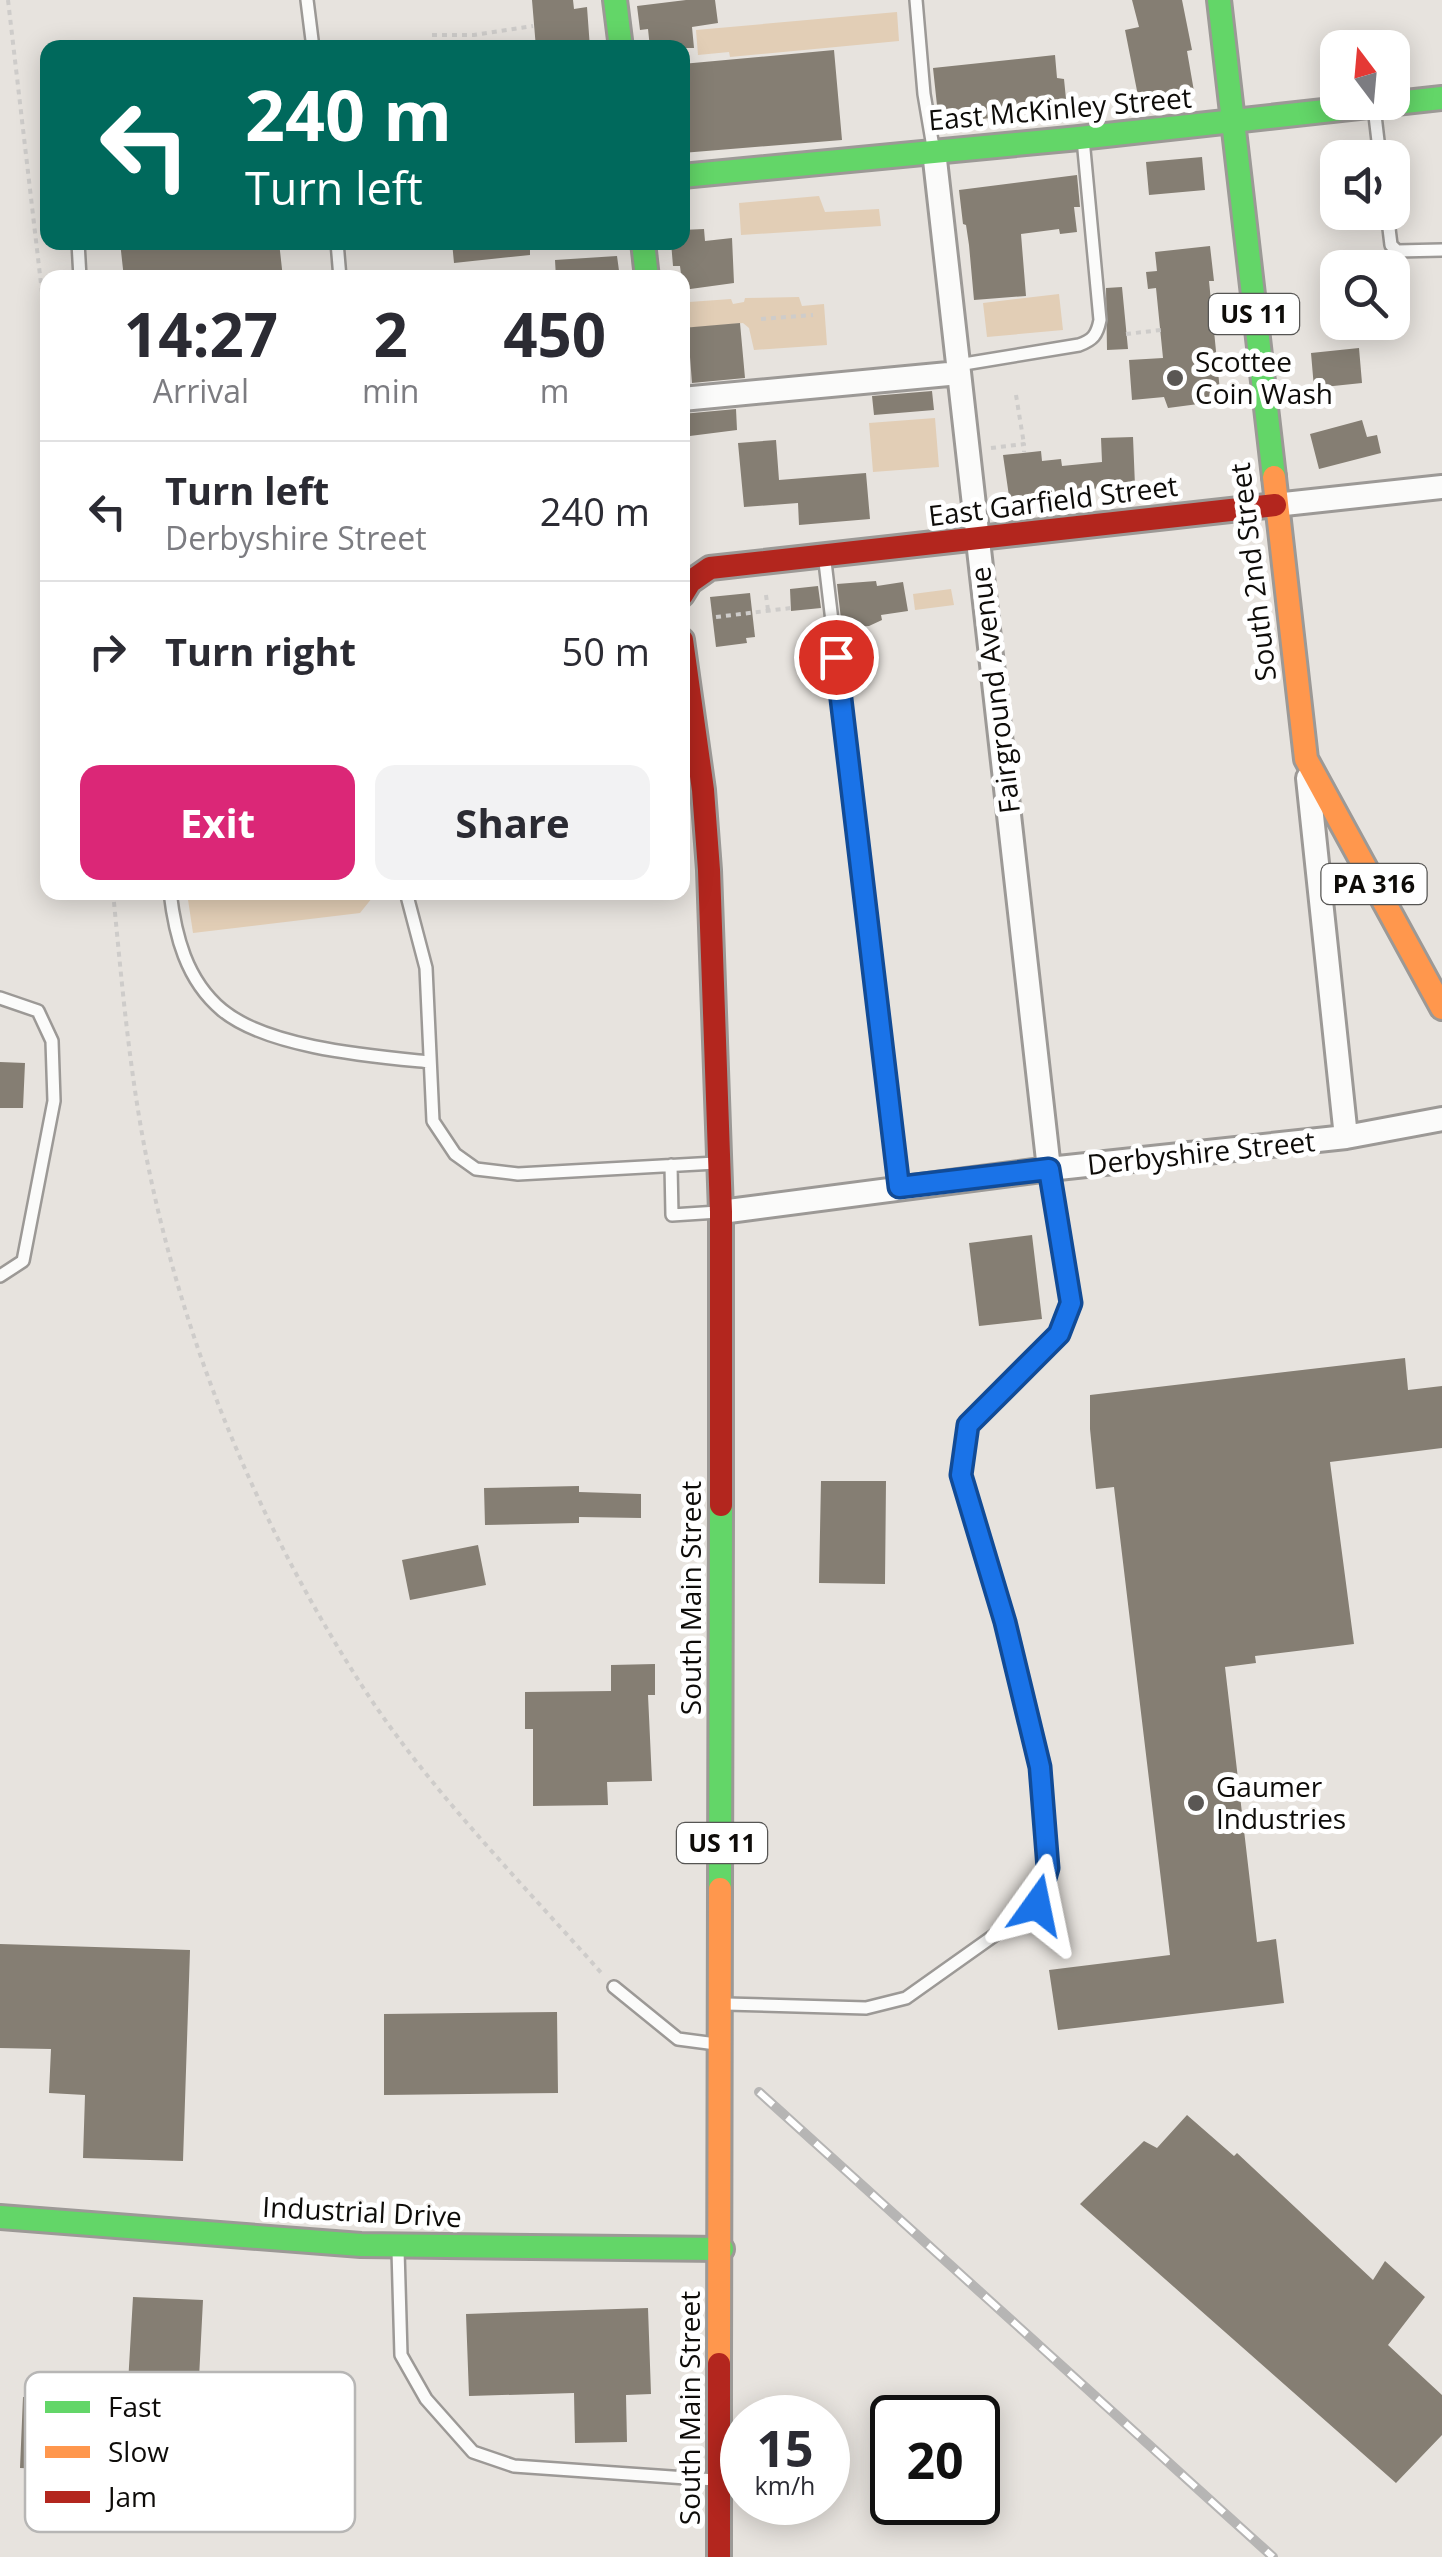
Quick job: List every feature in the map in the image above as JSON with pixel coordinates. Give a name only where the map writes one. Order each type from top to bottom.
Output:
[{"type":"main road","points":[[616,0],[620,40]]},
{"type":"main road","name":"South 2nd Street","points":[[1219,0],[1306,759]]},
{"type":"main road","name":"East McKinley Street","points":[[1410,102],[1442,98]]},
{"type":"main road","name":"East McKinley Street","points":[[690,175],[1320,112]]},
{"type":"main road","name":"East Garfield Street","points":[[710,568],[1275,505]]},
{"type":"main road","points":[[690,559],[710,568]]},
{"type":"main road","points":[[690,582],[710,568]]},
{"type":"main road","name":"South Main Street","points":[[690,715],[713,934],[721,1212],[721,2395]]},
{"type":"main road","name":"PA 316","points":[[1306,759],[1442,1008]]},
{"type":"main road","name":"Industrial Drive","points":[[0,2217],[398,2246],[722,2249]]},
{"type":"main road","name":"South Main Street","points":[[719,2557],[720,2481]]},
{"type":"street","name":"Fairground Avenue","points":[[934,151],[1049,1169]]},
{"type":"street","points":[[690,398],[958,369]]},
{"type":"street","name":"East Garfield Street","points":[[1275,505],[1442,486]]},
{"type":"street","name":"South 2nd Street","points":[[1306,759],[1346,1137]]},
{"type":"street","name":"Derbyshire Street","points":[[721,1212],[899,1187],[1346,1137],[1442,1119]]},
{"type":"lane","points":[[307,0],[312,40]]},
{"type":"lane","points":[[916,0],[924,94],[934,151]]},
{"type":"lane","points":[[958,369],[1079,345],[1091,341],[1098,332],[1084,138]]},
{"type":"lane","points":[[1389,230],[1390,245],[1397,250],[1442,250]]},
{"type":"lane","points":[[824,558],[899,1187]]},
{"type":"lane","points":[[171,900],[175,932],[190,972],[222,1010],[265,1032],[310,1046],[430,1062]]},
{"type":"lane","points":[[408,900],[426,968],[433,1121],[455,1154],[476,1169],[518,1174],[720,1163]]},
{"type":"lane","points":[[0,998],[38,1010],[52,1040],[54,1101],[22,1262],[0,1276]]},
{"type":"lane","points":[[671,1165],[672,1215],[721,1212]]},
{"type":"lane","points":[[722,2004],[866,2008],[906,1998],[1037,1905],[1048,1868],[1040,1767],[1005,1622],[961,1475],[968,1425],[1059,1334],[1071,1303],[1049,1169]]},
{"type":"lane","points":[[614,1987],[678,2039],[722,2044]]},
{"type":"lane","points":[[398,2246],[401,2355],[426,2399],[473,2452],[514,2466],[720,2481]]},
{"type":"path","points":[[8,0],[40,275]]},
{"type":"path","points":[[432,35],[474,35],[533,26]]},
{"type":"path","points":[[762,319],[814,316]]},
{"type":"path","points":[[1126,334],[1161,330]]},
{"type":"path","points":[[1016,394],[1024,452]]},
{"type":"path","points":[[991,448],[1024,444]]},
{"type":"path","points":[[766,595],[768,610]]},
{"type":"path","points":[[716,617],[791,608]]},
{"type":"path","points":[[114,900],[125,1018],[149,1171],[184,1302],[234,1451],[286,1559],[367,1693],[436,1786],[614,1987]]},
{"type":"shaded area","points":[[897,12],[899,41],[730,57],[729,52],[698,55],[696,30]]},
{"type":"shaded area","points":[[819,196],[825,212],[879,209],[881,226],[741,235],[739,203]]},
{"type":"shaded area","points":[[1059,294],[1063,330],[987,337],[983,303]]},
{"type":"shaded area","points":[[799,297],[802,306],[824,304],[827,345],[754,350],[749,328],[743,323],[690,328],[690,302],[731,299],[733,304],[744,302],[745,298]]},
{"type":"shaded area","points":[[935,418],[939,467],[873,472],[869,423]]},
{"type":"shaded area","points":[[951,589],[954,605],[915,610],[913,594]]},
{"type":"shaded area","points":[[188,900],[370,900],[360,913],[193,933]]},
{"type":"building","points":[[532,0],[573,0],[574,9],[587,7],[589,40],[535,40]]},
{"type":"building","points":[[715,0],[718,23],[692,27],[694,48],[690,48],[690,40],[649,40],[648,29],[640,30],[637,6]]},
{"type":"building","points":[[1132,0],[1182,0],[1192,50],[1187,51],[1195,97],[1140,106],[1125,30],[1139,27]]},
{"type":"building","points":[[834,50],[842,140],[690,152],[690,63]]},
{"type":"building","points":[[1055,55],[1057,78],[1064,79],[1067,109],[939,124],[933,68]]},
{"type":"building","points":[[1202,157],[1205,190],[1149,195],[1146,162]]},
{"type":"building","points":[[1077,175],[1077,232],[1060,234],[1059,229],[1021,234],[1026,296],[974,300],[959,190]]},
{"type":"building","points":[[704,229],[705,241],[732,238],[734,283],[690,289],[690,270],[673,266],[672,250],[690,250],[690,230]]},
{"type":"building","points":[[1210,246],[1214,281],[1209,281],[1221,401],[1168,408],[1164,397],[1132,400],[1129,360],[1163,358],[1156,288],[1148,289],[1146,272],[1157,271],[1155,252]]},
{"type":"building","points":[[121,250],[280,250],[282,270],[123,270]]},
{"type":"building","points":[[453,250],[530,250],[530,255],[454,263]]},
{"type":"building","points":[[617,256],[619,270],[556,270],[555,260]]},
{"type":"building","points":[[1122,287],[1128,349],[1107,350],[1106,288]]},
{"type":"building","points":[[740,323],[745,378],[692,383],[690,327]]},
{"type":"building","points":[[1359,348],[1362,383],[1314,388],[1311,353]]},
{"type":"building","points":[[932,391],[934,410],[874,415],[872,396]]},
{"type":"building","points":[[736,409],[737,430],[690,436],[690,413]]},
{"type":"building","points":[[1362,420],[1367,437],[1377,435],[1381,453],[1319,469],[1310,434]]},
{"type":"building","points":[[1133,437],[1135,486],[1090,489],[1091,494],[1010,503],[1003,455],[1041,451],[1042,461],[1061,459],[1062,466],[1102,462],[1101,438]]},
{"type":"building","points":[[776,440],[779,480],[866,473],[870,519],[799,525],[798,503],[744,507],[738,443]]},
{"type":"building","points":[[876,581],[877,586],[903,582],[908,611],[881,615],[882,620],[869,626],[842,628],[837,584]]},
{"type":"building","points":[[818,586],[821,608],[791,611],[790,589]]},
{"type":"building","points":[[750,593],[755,637],[746,638],[747,643],[716,647],[710,597]]},
{"type":"building","points":[[0,1062],[25,1063],[23,1108],[0,1108]]},
{"type":"building","points":[[1032,1235],[1042,1319],[979,1326],[969,1243]]},
{"type":"building","name":"Gaumer Industries","points":[[1405,1358],[1408,1390],[1442,1386],[1442,1448],[1330,1462],[1354,1644],[1255,1656],[1256,1663],[1225,1667],[1257,1942],[1276,1939],[1284,2003],[1058,2030],[1049,1970],[1170,1955],[1114,1487],[1096,1489],[1090,1395]]},
{"type":"building","points":[[821,1481],[886,1481],[885,1584],[819,1583]]},
{"type":"building","points":[[579,1486],[579,1492],[641,1494],[641,1518],[579,1517],[579,1523],[485,1525],[484,1488]]},
{"type":"building","points":[[478,1545],[486,1585],[410,1600],[402,1560]]},
{"type":"building","points":[[655,1664],[655,1695],[648,1695],[652,1781],[607,1782],[608,1805],[533,1806],[533,1729],[525,1729],[525,1692],[611,1691],[611,1665]]},
{"type":"building","points":[[0,1944],[190,1950],[183,2161],[83,2158],[85,2095],[49,2093],[51,2049],[0,2048]]},
{"type":"building","points":[[557,2012],[558,2093],[384,2095],[384,2014]]},
{"type":"building","points":[[1187,2115],[1234,2156],[1237,2153],[1373,2280],[1385,2261],[1425,2297],[1388,2345],[1442,2395],[1442,2435],[1396,2483],[1080,2204],[1144,2141],[1157,2148]]},
{"type":"building","points":[[133,2297],[203,2300],[199,2372],[129,2372]]},
{"type":"building","points":[[648,2308],[651,2394],[626,2395],[627,2442],[575,2443],[574,2393],[469,2396],[466,2314]]},
{"type":"building","points":[[25,2397],[25,2468],[20,2468]]},
{"type":"railway","points":[[759,2092],[1273,2557]]},
{"type":"traffic: fast","points":[[615,0],[620,40]]},
{"type":"traffic: fast","points":[[1219,0],[1274,477]]},
{"type":"traffic: fast","points":[[690,175],[1442,98]]},
{"type":"traffic: fast","points":[[644,250],[646,270]]},
{"type":"traffic: fast","points":[[720,1889],[721,1505]]},
{"type":"traffic: fast","points":[[0,2217],[361,2245],[722,2249]]},
{"type":"traffic: slow","points":[[1274,477],[1306,759],[1442,1008]]},
{"type":"traffic: slow","points":[[719,2364],[720,1889]]},
{"type":"traffic: jam","points":[[690,582],[710,568],[1275,505]]},
{"type":"traffic: jam","points":[[690,697],[709,870],[721,1212],[721,1505]]},
{"type":"traffic: jam","points":[[719,2364],[719,2557]]},
{"type":"place","name":"Scottee Coin Wash","points":[[1175,378]]},
{"type":"place","name":"Gaumer Industries","points":[[1196,1803]]},
{"type":"route","points":[[836,657],[899,1187],[1049,1169],[1060,1234],[1071,1303],[1059,1334],[968,1425],[961,1475],[1005,1622],[1040,1767],[1048,1868],[1037,1905]]}]
